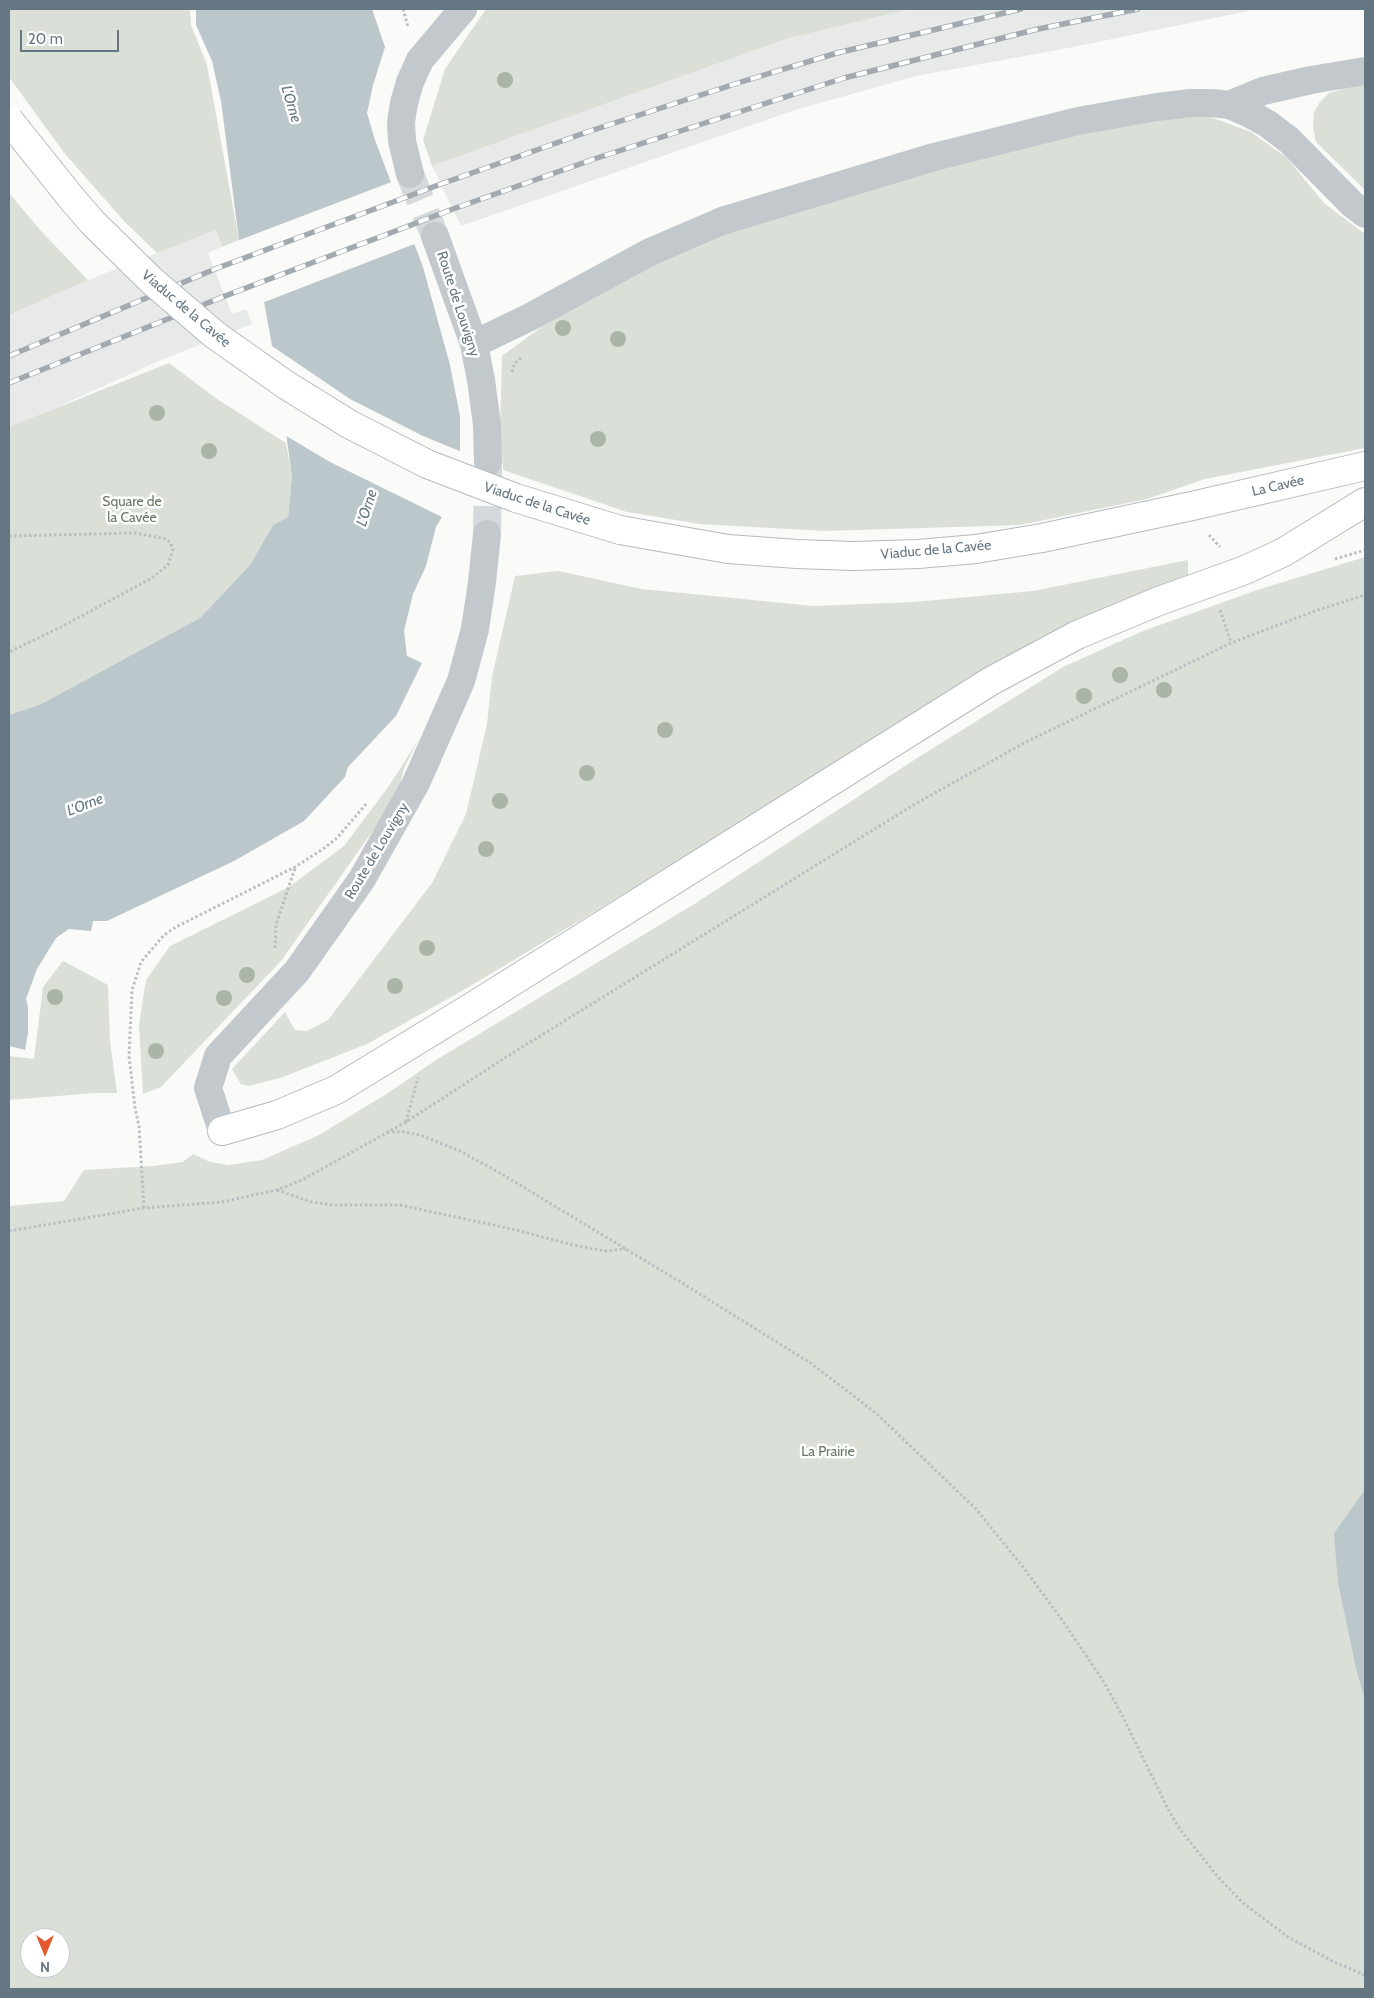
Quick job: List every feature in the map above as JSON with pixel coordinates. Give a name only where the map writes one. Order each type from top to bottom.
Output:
[{"type":"main road","name":"Viaduc de la Cavée","points":[[9,120],[42,164],[78,206],[152,281],[215,335],[286,385],[349,424],[427,464],[516,498],[620,530],[728,549],[834,556],[918,554],[976,549],[1042,538],[1192,506]]},
{"type":"main road","name":"La Cavée","points":[[1192,506],[1365,466]]},
{"type":"main road","points":[[222,1131],[277,1115],[336,1090],[992,682],[1077,635],[1159,601],[1245,570],[1284,552],[1365,502]]},
{"type":"street","points":[[410,174],[402,141],[401,122],[410,82],[420,60],[463,9]]},
{"type":"street","points":[[1228,105],[1272,89],[1365,71]]},
{"type":"street","points":[[474,344],[530,317],[650,252],[722,221],[934,157],[1078,121],[1157,107],[1191,103],[1228,105],[1250,114],[1268,124],[1289,140],[1365,214]]},
{"type":"street","name":"Route de Louvigny","points":[[435,236],[474,344],[487,425],[488,462]]},
{"type":"street","name":"Route de Louvigny","points":[[222,1131],[208,1088],[218,1056],[297,971],[362,879],[416,783],[461,681],[475,629],[487,534]]},
{"type":"path","points":[[403,9],[410,35]]},
{"type":"path","points":[[510,376],[514,364],[526,353]]},
{"type":"path","points":[[9,536],[147,534],[170,542],[173,553],[168,565],[152,578],[91,612],[9,652]]},
{"type":"path","points":[[9,1231],[144,1208],[222,1202],[277,1190],[302,1180],[334,1164],[406,1122],[511,1054],[915,804],[1026,742],[1231,643],[1315,611],[1365,595]]},
{"type":"path","points":[[1217,602],[1231,643]]},
{"type":"path","points":[[144,1208],[139,1126],[129,1056],[132,990],[141,962],[164,935],[176,927],[295,867],[323,849],[337,838],[373,796]]},
{"type":"path","points":[[276,992],[276,925],[295,867]]},
{"type":"path","points":[[386,1132],[404,1132],[420,1135],[460,1152],[500,1173],[781,1345],[845,1388],[895,1430],[976,1509],[1023,1567],[1089,1660],[1121,1713],[1179,1828],[1218,1877],[1243,1903],[1288,1937],[1334,1962],[1365,1975]]},
{"type":"path","points":[[277,1190],[311,1202],[334,1205],[400,1205],[512,1229],[569,1244],[604,1250],[627,1249]]},
{"type":"shaded area","points":[[910,9],[1258,9],[1073,47],[916,76],[795,110],[461,226],[432,166],[786,39]]},
{"type":"shaded area","points":[[216,230],[222,247],[208,253],[232,314],[246,309],[252,324],[159,361],[9,429],[9,315],[88,280]]},
{"type":"green space","points":[[9,9],[190,9],[191,25],[207,65],[239,240],[222,247],[216,230],[157,253],[124,221],[65,154],[9,77]]},
{"type":"green space","points":[[486,9],[910,9],[786,39],[432,166],[423,140],[445,69]]},
{"type":"green space","points":[[1365,83],[1365,190],[1316,142],[1313,128],[1314,112],[1329,93]]},
{"type":"green space","points":[[1208,116],[1251,132],[1287,158],[1324,203],[1365,234],[1365,448],[1205,479],[1147,499],[1020,525],[825,531],[700,524],[627,512],[503,470],[500,429],[502,356],[547,323],[693,244],[775,214],[997,151],[1136,118]]},
{"type":"green space","points":[[9,193],[41,231],[88,280],[9,315]]},
{"type":"green space","name":"Square de la Cavée","points":[[169,363],[217,399],[286,443],[292,477],[288,517],[273,525],[250,565],[200,618],[41,704],[9,715],[9,427]]},
{"type":"green space","name":"La Prairie","points":[[1365,557],[1365,1989],[9,1989],[9,1206],[64,1201],[84,1170],[153,1166],[183,1162],[193,1154],[210,1162],[228,1165],[262,1160],[319,1135],[388,1093],[436,1060],[696,903],[914,760],[1063,667],[1143,631],[1257,590]]},
{"type":"green space","points":[[1188,560],[1188,580],[1023,654],[914,712],[782,798],[654,876],[462,991],[367,1044],[283,1077],[249,1086],[241,1084],[232,1069],[285,1012],[295,1030],[307,1031],[328,1020],[432,883],[466,814],[487,724],[492,677],[515,576],[558,571],[642,589],[813,606],[914,602],[1033,591]]},
{"type":"green space","points":[[419,739],[404,768],[399,788],[386,812],[281,961],[161,1087],[143,1094],[139,1025],[146,980],[170,946],[289,887],[344,846],[389,786]]},
{"type":"green space","points":[[63,961],[108,985],[110,1041],[117,1093],[9,1100],[9,1056],[34,1059],[43,987]]},
{"type":"water","name":"L'Orne","points":[[196,9],[372,9],[385,47],[373,85],[367,113],[375,140],[423,267],[450,365],[460,416],[460,451],[442,517],[436,527],[426,566],[413,594],[404,631],[407,656],[422,663],[396,716],[348,767],[345,777],[304,821],[234,861],[107,921],[93,921],[91,931],[69,929],[56,938],[37,969],[26,999],[28,1007],[28,1033],[25,1050],[9,1046],[9,715],[41,704],[200,618],[250,565],[273,525],[288,517],[292,477],[280,389],[264,302],[239,240],[221,101],[212,61],[196,25]]},
{"type":"water","points":[[1365,1490],[1365,1700],[1356,1668],[1338,1583],[1334,1533]]},
{"type":"pier","points":[[394,181],[417,243],[262,303],[237,241]]},
{"type":"pier","points":[[269,344],[350,399],[423,436],[462,452],[454,504],[444,518],[330,462],[283,434],[278,389]]},
{"type":"tunnel","points":[[410,174],[435,236]]},
{"type":"tunnel","points":[[487,534],[488,466]]},
{"type":"railway","points":[[9,356],[215,269],[441,184],[590,131],[837,53],[1021,9]]},
{"type":"railway","points":[[9,383],[225,296],[453,209],[597,158],[844,78],[1038,29],[1138,9]]}]
